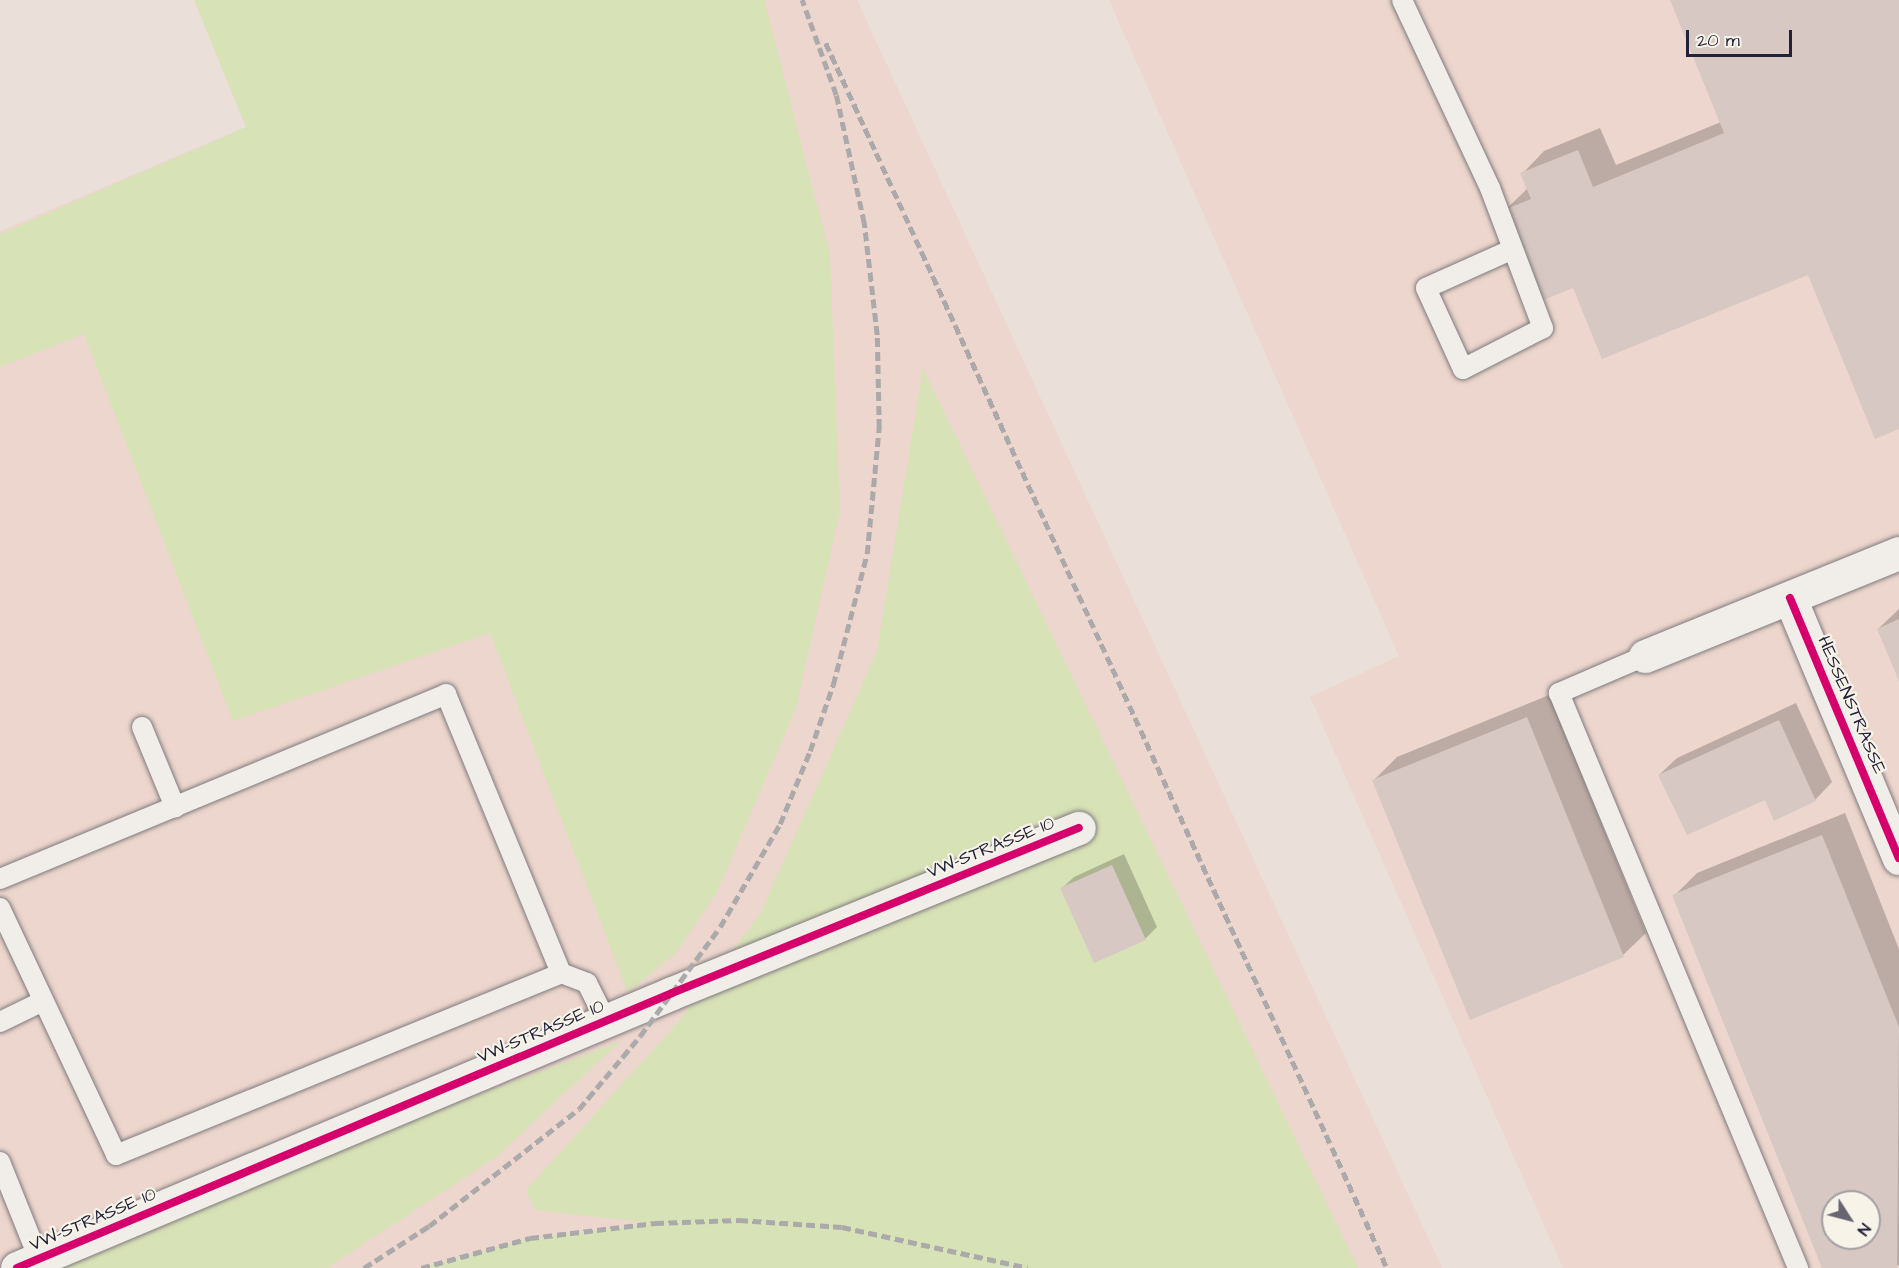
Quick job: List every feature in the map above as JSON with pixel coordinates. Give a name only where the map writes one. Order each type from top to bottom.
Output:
[{"type":"street","points":[[1645,656],[1899,553]]},
{"type":"street","name":"HESSENSTRASSE","points":[[1790,598],[1899,858]]},
{"type":"street","name":"VW-STRASSE 10","points":[[28,1264],[606,1020],[1079,828]]},
{"type":"lane","points":[[1402,0],[1490,188],[1543,328],[1463,369],[1426,288],[1513,249]]},
{"type":"lane","points":[[1645,656],[1559,693],[1798,1268]]},
{"type":"lane","points":[[0,879],[446,694],[561,973]]},
{"type":"lane","points":[[142,727],[175,807]]},
{"type":"lane","points":[[0,908],[116,1155],[561,973],[587,983],[606,1020]]},
{"type":"lane","points":[[0,1023],[43,1001]]},
{"type":"lane","points":[[0,1162],[28,1264]]},
{"type":"shaded area","points":[[194,0],[857,0],[1442,1268],[0,1268],[0,231],[246,127]]},
{"type":"shaded area","points":[[1109,0],[1899,0],[1899,1268],[1563,1268],[1310,697],[1399,656]]},
{"type":"green space","points":[[194,0],[764,0],[830,255],[840,511],[796,708],[717,892],[677,952],[628,993],[490,633],[233,721],[84,334],[0,367],[0,234],[246,127]]},
{"type":"green space","points":[[923,368],[1358,1268],[421,1268],[530,1238],[652,1223],[535,1210],[526,1190],[680,1020],[760,914],[877,651]]},
{"type":"green space","points":[[621,1041],[496,1157],[327,1268],[17,1268]]},
{"type":"building","points":[[1670,0],[1899,0],[1899,429],[1875,439],[1808,275],[1602,359],[1573,288],[1541,301],[1504,210],[1531,199],[1520,173],[1578,150],[1593,187],[1724,133]]},
{"type":"building","points":[[1899,619],[1899,681],[1877,629]]},
{"type":"building","points":[[1527,717],[1624,957],[1470,1020],[1372,780]]},
{"type":"building","points":[[1779,720],[1816,801],[1774,821],[1765,800],[1687,835],[1658,775]]},
{"type":"building","points":[[1822,835],[1899,1027],[1897,1268],[1822,1268],[1672,895]]},
{"type":"building","points":[[1112,865],[1146,940],[1094,963],[1060,888]]},
{"type":"railway","points":[[364,1268],[429,1226],[579,1109],[640,1036],[720,927],[780,824],[810,751],[833,685],[867,554],[879,428],[877,335],[864,223],[836,95],[802,0]]},
{"type":"railway","points":[[826,43],[1387,1268]]},
{"type":"railway","points":[[421,1268],[530,1238],[655,1223],[739,1220],[842,1227],[1028,1268]]},
{"type":"cycle path","points":[[1790,598],[1899,858]]},
{"type":"cycle path","points":[[17,1268],[672,993],[1079,828]]}]
